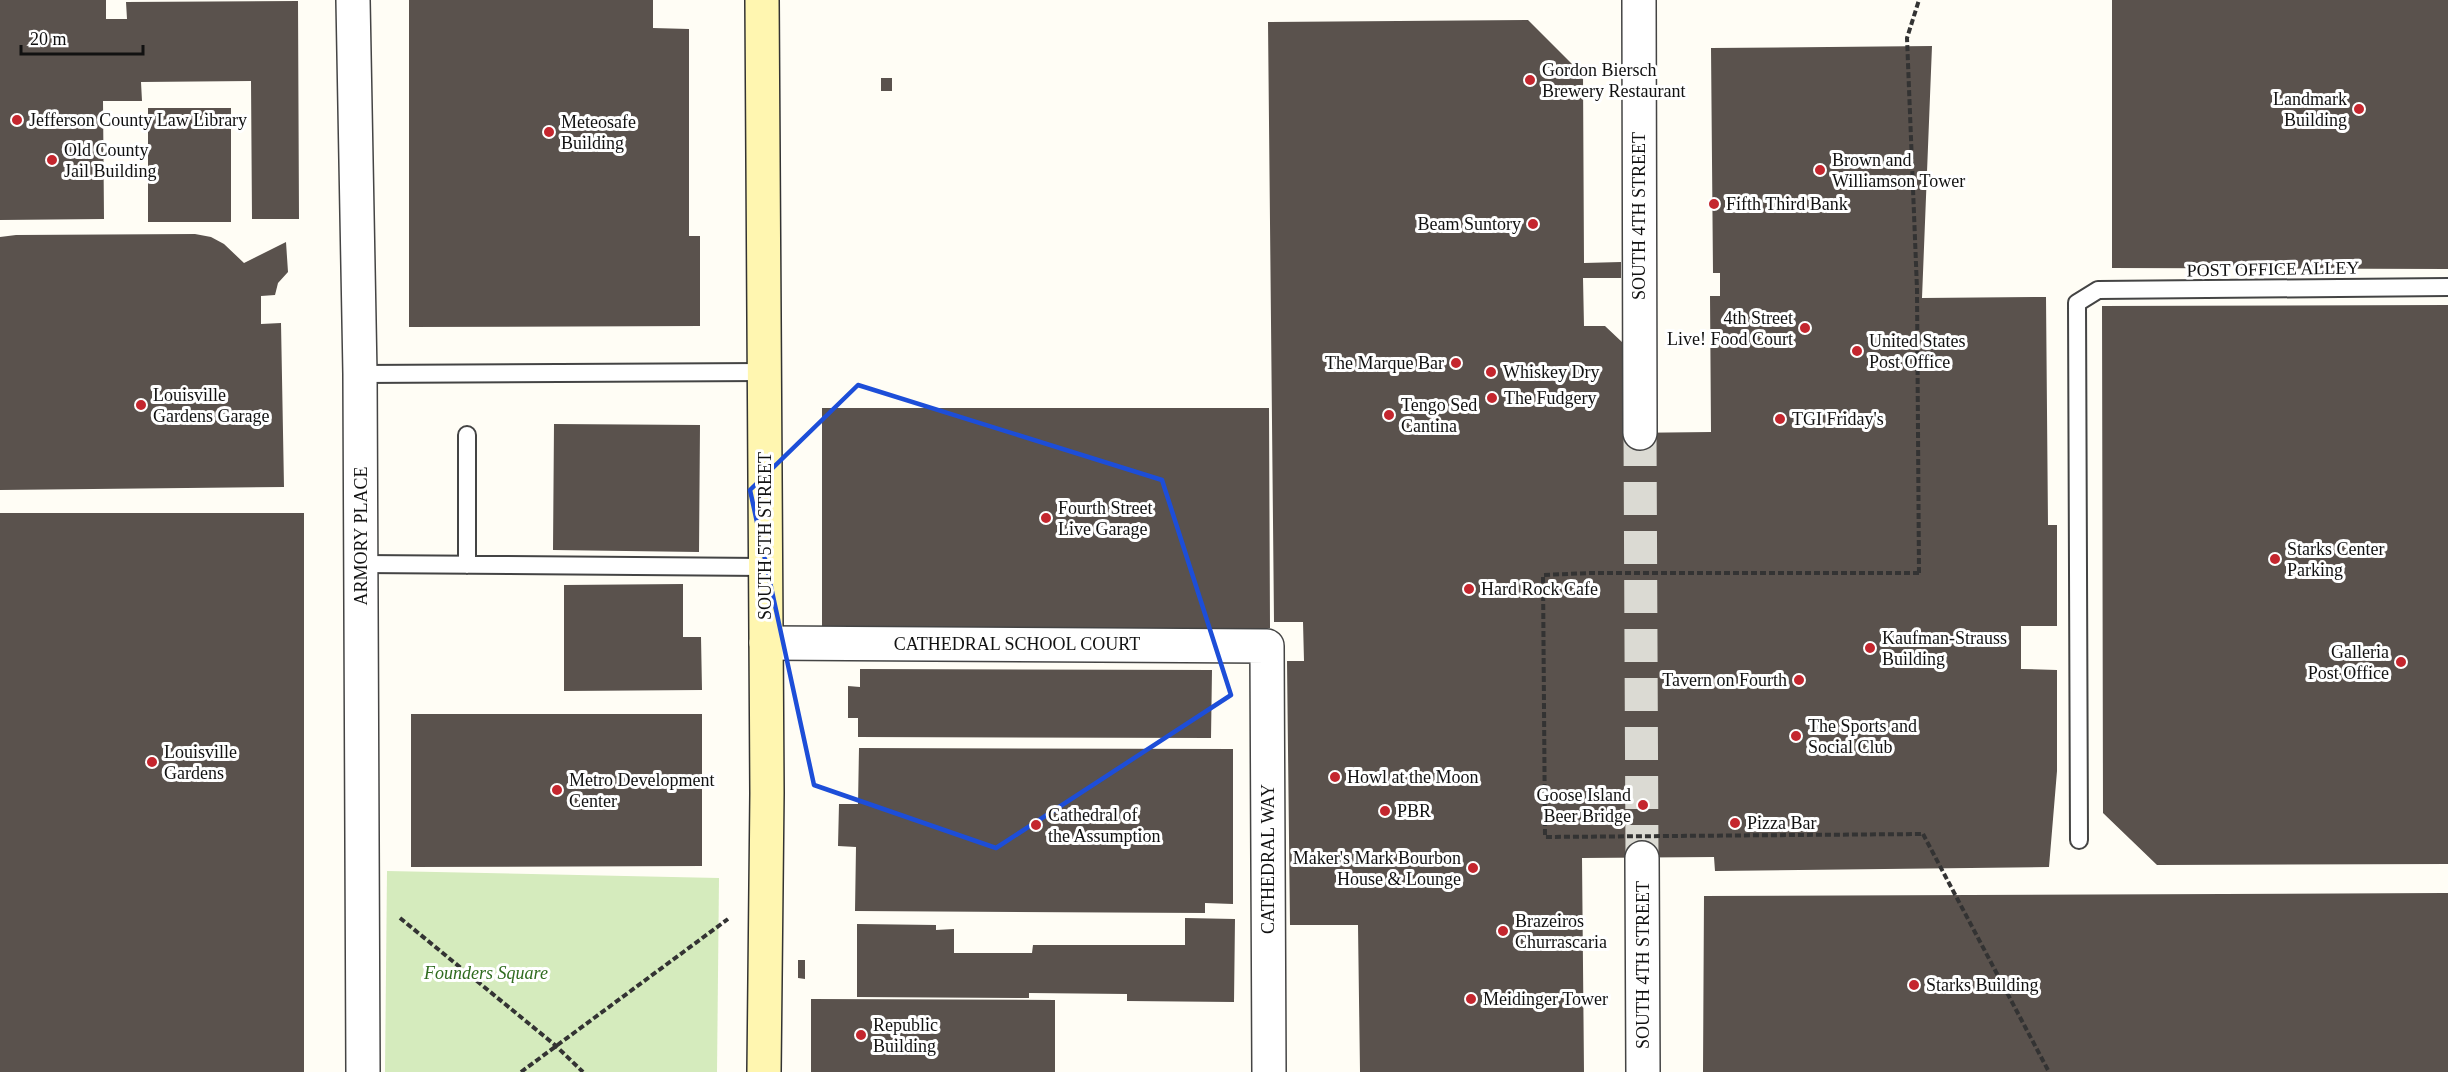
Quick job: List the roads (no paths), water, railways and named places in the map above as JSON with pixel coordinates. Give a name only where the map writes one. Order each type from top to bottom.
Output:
[{"type":"street","name":"ARMORY PLACE","points":[[353,0],[360,374],[363,1072]]},
{"type":"street","name":"SOUTH 5TH STREET","points":[[762,0],[766,643],[764,1072]]},
{"type":"street","name":"SOUTH 4TH STREET","points":[[1639,0],[1640,433]]},
{"type":"street","name":"CATHEDRAL SCHOOL COURT","points":[[766,643],[1267,646]]},
{"type":"street","name":"CATHEDRAL WAY","points":[[1267,646],[1269,1072]]},
{"type":"street","name":"SOUTH 4TH STREET","points":[[1642,858],[1643,1072]]},
{"type":"lane","name":"POST OFFICE ALLEY","points":[[2079,840],[2077,303],[2098,290],[2448,287]]},
{"type":"lane","points":[[360,374],[765,372]]},
{"type":"lane","points":[[467,435],[467,565]]},
{"type":"lane","points":[[361,564],[765,567]]},
{"type":"tunnel","points":[[1640,433],[1642,858]]},
{"type":"place","name":"Gordon Biersch Brewery Restaurant","points":[[1530,80]]},
{"type":"place","name":"Landmark Building","points":[[2359,109]]},
{"type":"place","name":"Jefferson County Law Library","points":[[17,120]]},
{"type":"place","name":"Meteosafe Building","points":[[549,132]]},
{"type":"place","name":"Old County Jail Building","points":[[52,160]]},
{"type":"place","name":"Brown and Williamson Tower","points":[[1820,170]]},
{"type":"place","name":"Fifth Third Bank","points":[[1714,204]]},
{"type":"place","name":"Beam Suntory","points":[[1533,224]]},
{"type":"place","name":"4th Street Live! Food Court","points":[[1805,328]]},
{"type":"place","name":"United States Post Office","points":[[1857,351]]},
{"type":"place","name":"The Marque Bar","points":[[1456,363]]},
{"type":"place","name":"Whiskey Dry","points":[[1491,372]]},
{"type":"place","name":"The Fudgery","points":[[1492,398]]},
{"type":"place","name":"Louisville Gardens Garage","points":[[141,405]]},
{"type":"place","name":"Tengo Sed Cantina","points":[[1389,415]]},
{"type":"place","name":"TGI Friday's","points":[[1780,419]]},
{"type":"place","name":"Fourth Street Live Garage","points":[[1046,518]]},
{"type":"place","name":"Starks Center Parking","points":[[2275,559]]},
{"type":"place","name":"Hard Rock Cafe","points":[[1469,589]]},
{"type":"place","name":"Kaufman-Strauss Building","points":[[1870,648]]},
{"type":"place","name":"Galleria Post Office","points":[[2401,662]]},
{"type":"place","name":"Tavern on Fourth","points":[[1799,680]]},
{"type":"place","name":"The Sports and Social Club","points":[[1796,736]]},
{"type":"place","name":"Louisville Gardens","points":[[152,762]]},
{"type":"place","name":"Howl at the Moon","points":[[1335,777]]},
{"type":"place","name":"Metro Development Center","points":[[557,790]]},
{"type":"place","name":"Goose Island Beer Bridge","points":[[1643,805]]},
{"type":"place","name":"PBR","points":[[1385,811]]},
{"type":"place","name":"Pizza Bar","points":[[1735,823]]},
{"type":"place","name":"Cathedral of the Assumption","points":[[1036,825]]},
{"type":"place","name":"Maker's Mark Bourbon House & Lounge","points":[[1473,868]]},
{"type":"place","name":"Brazeiros Churrascaria","points":[[1503,931]]},
{"type":"place","name":"Starks Building","points":[[1914,985]]},
{"type":"place","name":"Meidinger Tower","points":[[1471,999]]},
{"type":"place","name":"Republic Building","points":[[861,1035]]},
{"type":"park label","name":"Founders Square","points":[[486,973]]}]
